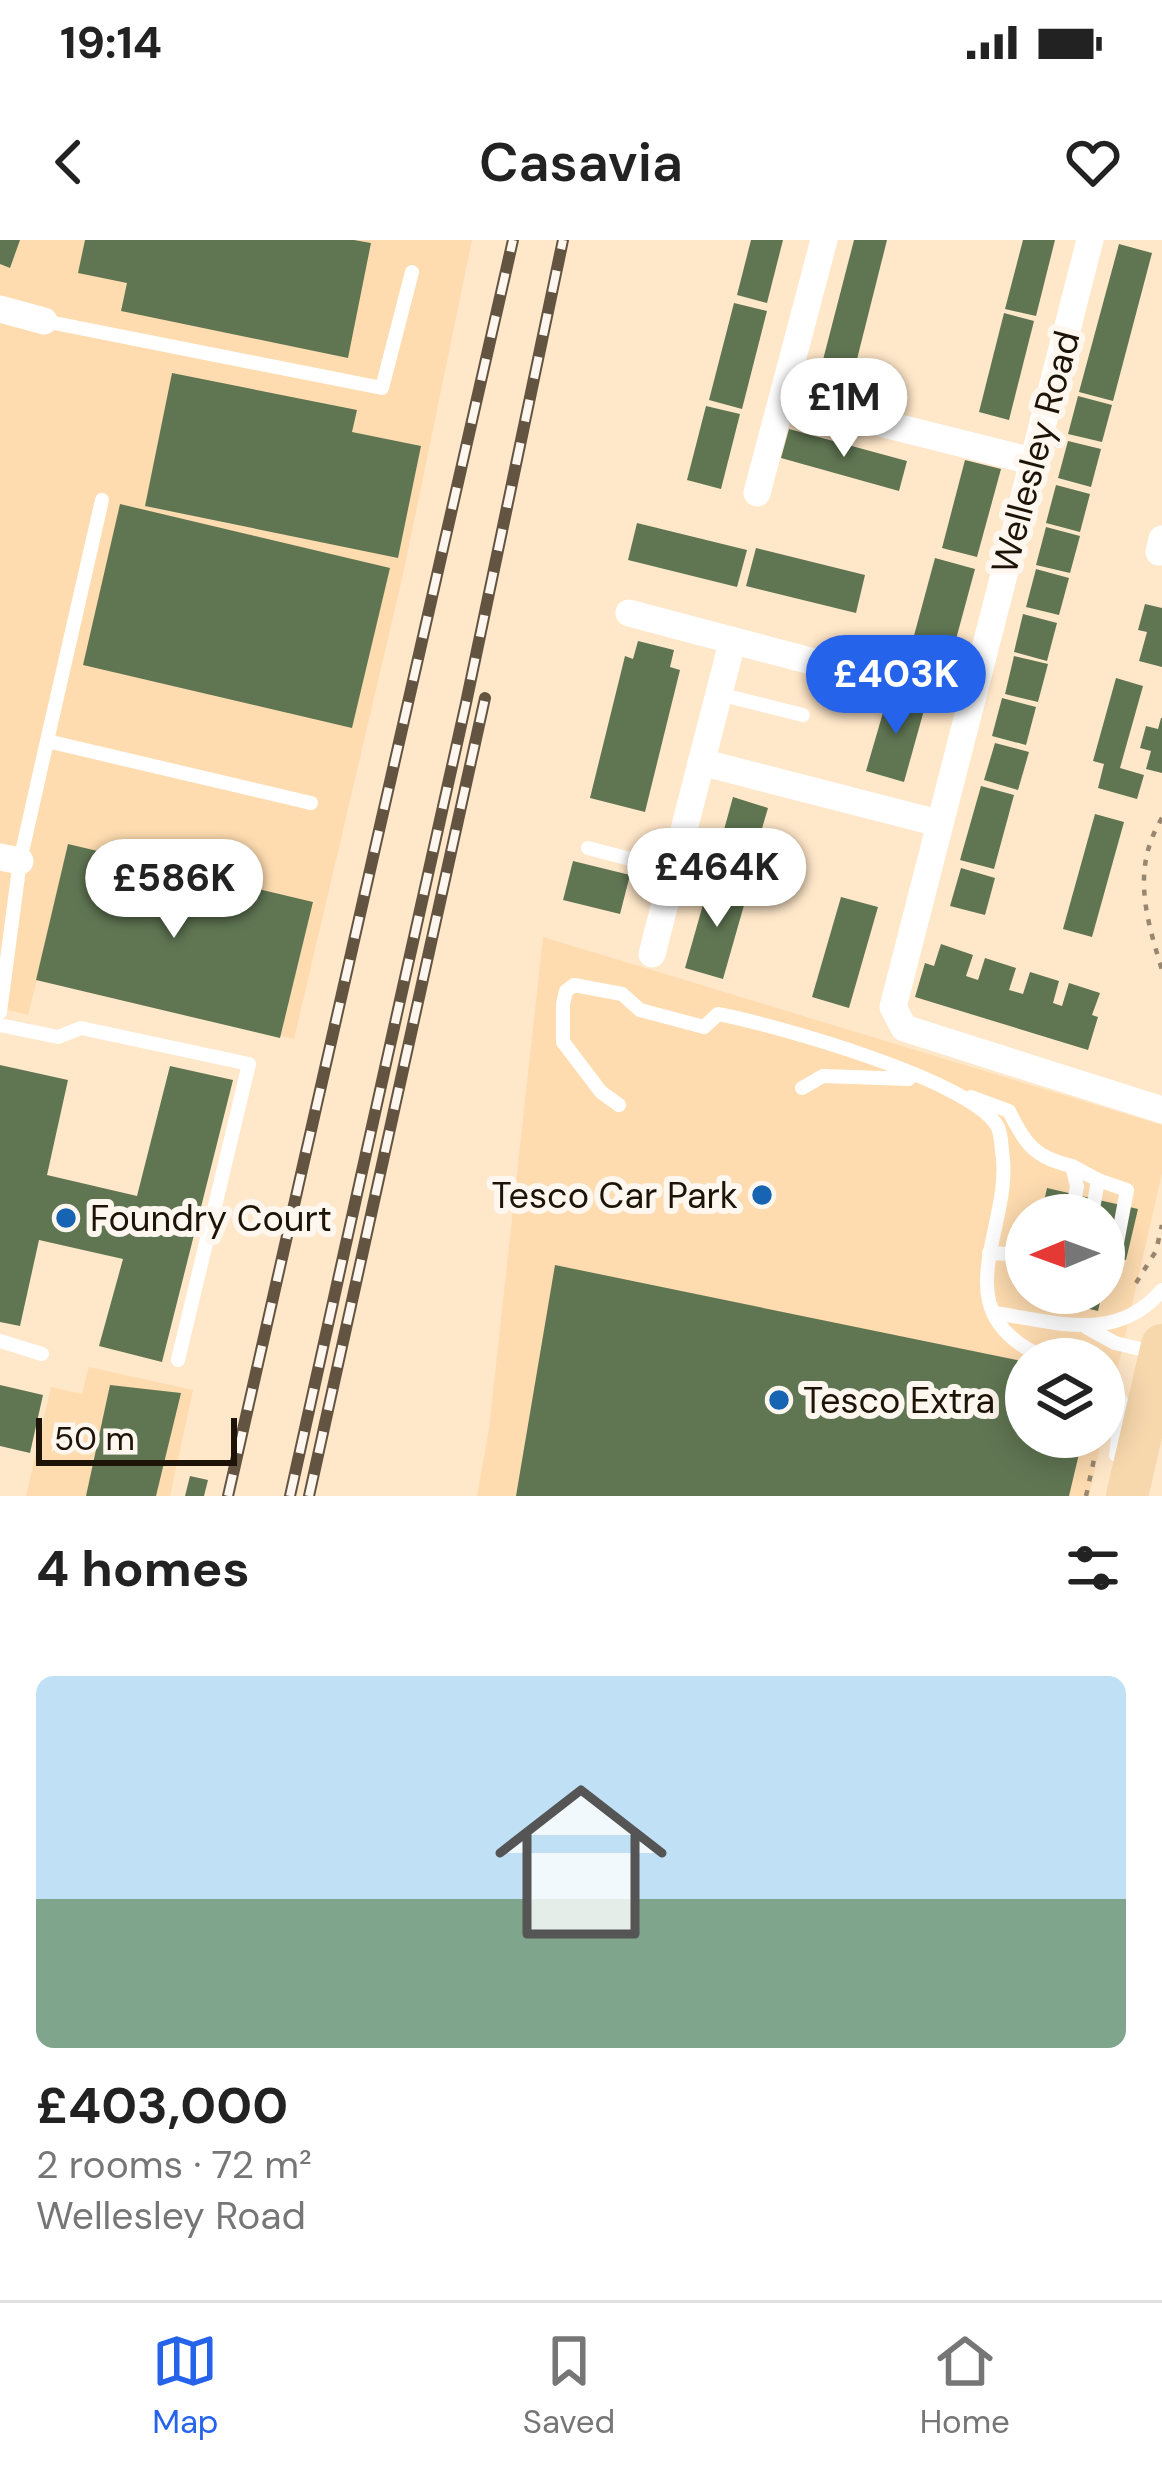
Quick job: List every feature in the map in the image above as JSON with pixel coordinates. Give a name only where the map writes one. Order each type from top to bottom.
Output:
[{"type":"main road","points":[[1120,1486],[1141,1368]]},
{"type":"street","points":[[757,493],[824,240]]},
{"type":"street","name":"Wellesley Road","points":[[1090,240],[893,1007],[904,1028],[1162,1110]]},
{"type":"street","points":[[0,309],[44,321]]},
{"type":"street","points":[[784,399],[1032,461]]},
{"type":"street","points":[[629,614],[822,664]]},
{"type":"street","points":[[652,954],[732,643]]},
{"type":"street","points":[[701,762],[938,823]]},
{"type":"lane","points":[[44,321],[382,388],[412,272]]},
{"type":"lane","points":[[0,1012],[10,859],[46,742],[102,500]]},
{"type":"lane","points":[[719,694],[802,716]]},
{"type":"lane","points":[[46,742],[311,803]]},
{"type":"lane","points":[[588,848],[672,870]]},
{"type":"lane","points":[[619,1105],[563,1042],[563,1004],[574,985],[622,994],[640,1010],[704,1027],[718,1014],[814,1038],[1009,1112],[1024,1144],[1044,1160],[1072,1166],[1127,1190],[1125,1201]]},
{"type":"lane","points":[[0,1025],[58,1037],[81,1028],[249,1064],[178,1360]]},
{"type":"lane","points":[[802,1088],[823,1076],[926,1080]]},
{"type":"lane","points":[[967,1096],[998,1126],[1005,1169],[989,1252],[987,1294],[1012,1338]]},
{"type":"lane","points":[[1072,1166],[1076,1194]]},
{"type":"lane","points":[[1096,1194],[1099,1180]]},
{"type":"lane","points":[[989,1252],[1005,1253]]},
{"type":"lane","points":[[1086,1327],[1130,1319],[1162,1290]]},
{"type":"lane","points":[[995,1312],[1086,1327],[1115,1343],[1141,1368]]},
{"type":"lane","points":[[0,1341],[43,1354]]},
{"type":"path","points":[[1162,818],[1142,862],[1152,938],[1162,970]]},
{"type":"path","points":[[1134,1287],[1156,1251],[1162,1225]]},
{"type":"path","points":[[1086,1496],[1094,1458]]},
{"type":"shaded area","points":[[0,240],[472,240],[404,570],[294,1039],[37,980],[28,1015],[0,1008]]},
{"type":"shaded area","points":[[543,937],[1162,1125],[1162,1173],[1124,1338],[1005,1338],[1005,1458],[1097,1458],[1089,1496],[477,1496],[489,1429]]},
{"type":"shaded area","points":[[89,1367],[193,1390],[170,1496],[26,1496],[51,1387],[82,1394]]},
{"type":"building","points":[[0,240],[20,240],[10,268],[0,264]]},
{"type":"building","points":[[85,240],[371,243],[348,358],[121,311],[127,283],[78,273]]},
{"type":"building","points":[[751,240],[783,240],[767,303],[737,295]]},
{"type":"building","points":[[854,240],[887,240],[849,391],[817,383]]},
{"type":"building","points":[[1023,240],[1055,240],[1036,316],[1005,309]]},
{"type":"building","points":[[1119,244],[1152,253],[1113,401],[1079,392]]},
{"type":"building","points":[[734,303],[767,311],[742,409],[709,400]]},
{"type":"building","points":[[1004,313],[1034,321],[1009,420],[979,412]]},
{"type":"building","points":[[172,373],[357,410],[352,432],[421,446],[398,558],[145,506]]},
{"type":"building","points":[[1078,396],[1112,405],[1102,442],[1068,434]]},
{"type":"building","points":[[706,406],[740,414],[721,489],[687,480]]},
{"type":"building","points":[[789,429],[907,461],[899,491],[781,458]]},
{"type":"building","points":[[1068,441],[1101,449],[1091,487],[1058,478]]},
{"type":"building","points":[[965,460],[1001,469],[977,557],[942,548]]},
{"type":"building","points":[[1056,485],[1090,494],[1080,532],[1046,523]]},
{"type":"building","points":[[120,504],[390,568],[352,728],[83,665]]},
{"type":"building","points":[[637,523],[747,550],[737,587],[628,560]]},
{"type":"building","points":[[1046,527],[1080,536],[1070,573],[1036,565]]},
{"type":"building","points":[[756,548],[865,575],[856,613],[746,586]]},
{"type":"building","points":[[935,558],[975,569],[942,691],[902,680]]},
{"type":"building","points":[[1036,569],[1069,578],[1059,615],[1026,607]]},
{"type":"building","points":[[1145,604],[1162,608],[1162,667],[1139,661],[1147,632],[1138,630]]},
{"type":"building","points":[[1023,614],[1057,623],[1047,661],[1014,652]]},
{"type":"building","points":[[638,641],[674,650],[670,667],[680,670],[645,812],[590,798],[625,656],[633,659]]},
{"type":"building","points":[[1014,656],[1048,664],[1038,702],[1005,694]]},
{"type":"building","points":[[1116,678],[1143,686],[1120,768],[1144,775],[1137,799],[1098,788],[1104,764],[1093,761]]},
{"type":"building","points":[[889,692],[926,703],[904,782],[866,771]]},
{"type":"building","points":[[1002,698],[1036,707],[1026,745],[992,736]]},
{"type":"building","points":[[1161,718],[1162,773],[1146,769],[1151,751],[1140,748],[1146,726],[1158,729]]},
{"type":"building","points":[[995,743],[1029,752],[1018,790],[984,780]]},
{"type":"building","points":[[981,786],[1014,795],[994,869],[960,860]]},
{"type":"building","points":[[733,797],[768,808],[747,880],[713,870]]},
{"type":"building","points":[[1095,814],[1124,822],[1092,937],[1063,929]]},
{"type":"building","points":[[68,844],[313,902],[280,1038],[36,980]]},
{"type":"building","points":[[573,861],[630,875],[620,914],[563,900]]},
{"type":"building","points":[[961,868],[995,878],[985,915],[950,906]]},
{"type":"building","points":[[710,880],[748,891],[723,979],[685,968]]},
{"type":"building","points":[[841,897],[878,907],[849,1008],[812,997]]},
{"type":"building","points":[[941,944],[973,955],[966,976],[978,980],[985,958],[1016,968],[1009,990],[1023,994],[1030,972],[1059,981],[1053,1003],[1062,1006],[1069,983],[1100,993],[1088,1050],[915,997],[925,963],[934,966]]},
{"type":"building","points":[[0,1065],[68,1080],[47,1175],[137,1196],[170,1066],[233,1080],[162,1362],[99,1346],[123,1259],[39,1240],[20,1326],[0,1322]]},
{"type":"building","points":[[1125,1206],[1138,1209],[1125,1260]]},
{"type":"building","name":"Tesco Extra","points":[[555,1265],[1005,1358],[1005,1458],[1078,1458],[1069,1496],[516,1496]]},
{"type":"building","points":[[0,1385],[43,1395],[30,1453],[0,1446]]},
{"type":"building","points":[[110,1385],[181,1393],[156,1496],[86,1496]]},
{"type":"building","points":[[190,1476],[208,1480],[204,1496],[185,1496]]},
{"type":"railway","points":[[228,1496],[513,240]]},
{"type":"railway","points":[[290,1496],[563,240]]},
{"type":"railway","points":[[309,1496],[485,698]]},
{"type":"place","name":"Tesco Car Park","points":[[762,1195]]},
{"type":"place","name":"Foundry Court","points":[[66,1218]]},
{"type":"place","name":"Tesco Extra","points":[[779,1400]]}]
